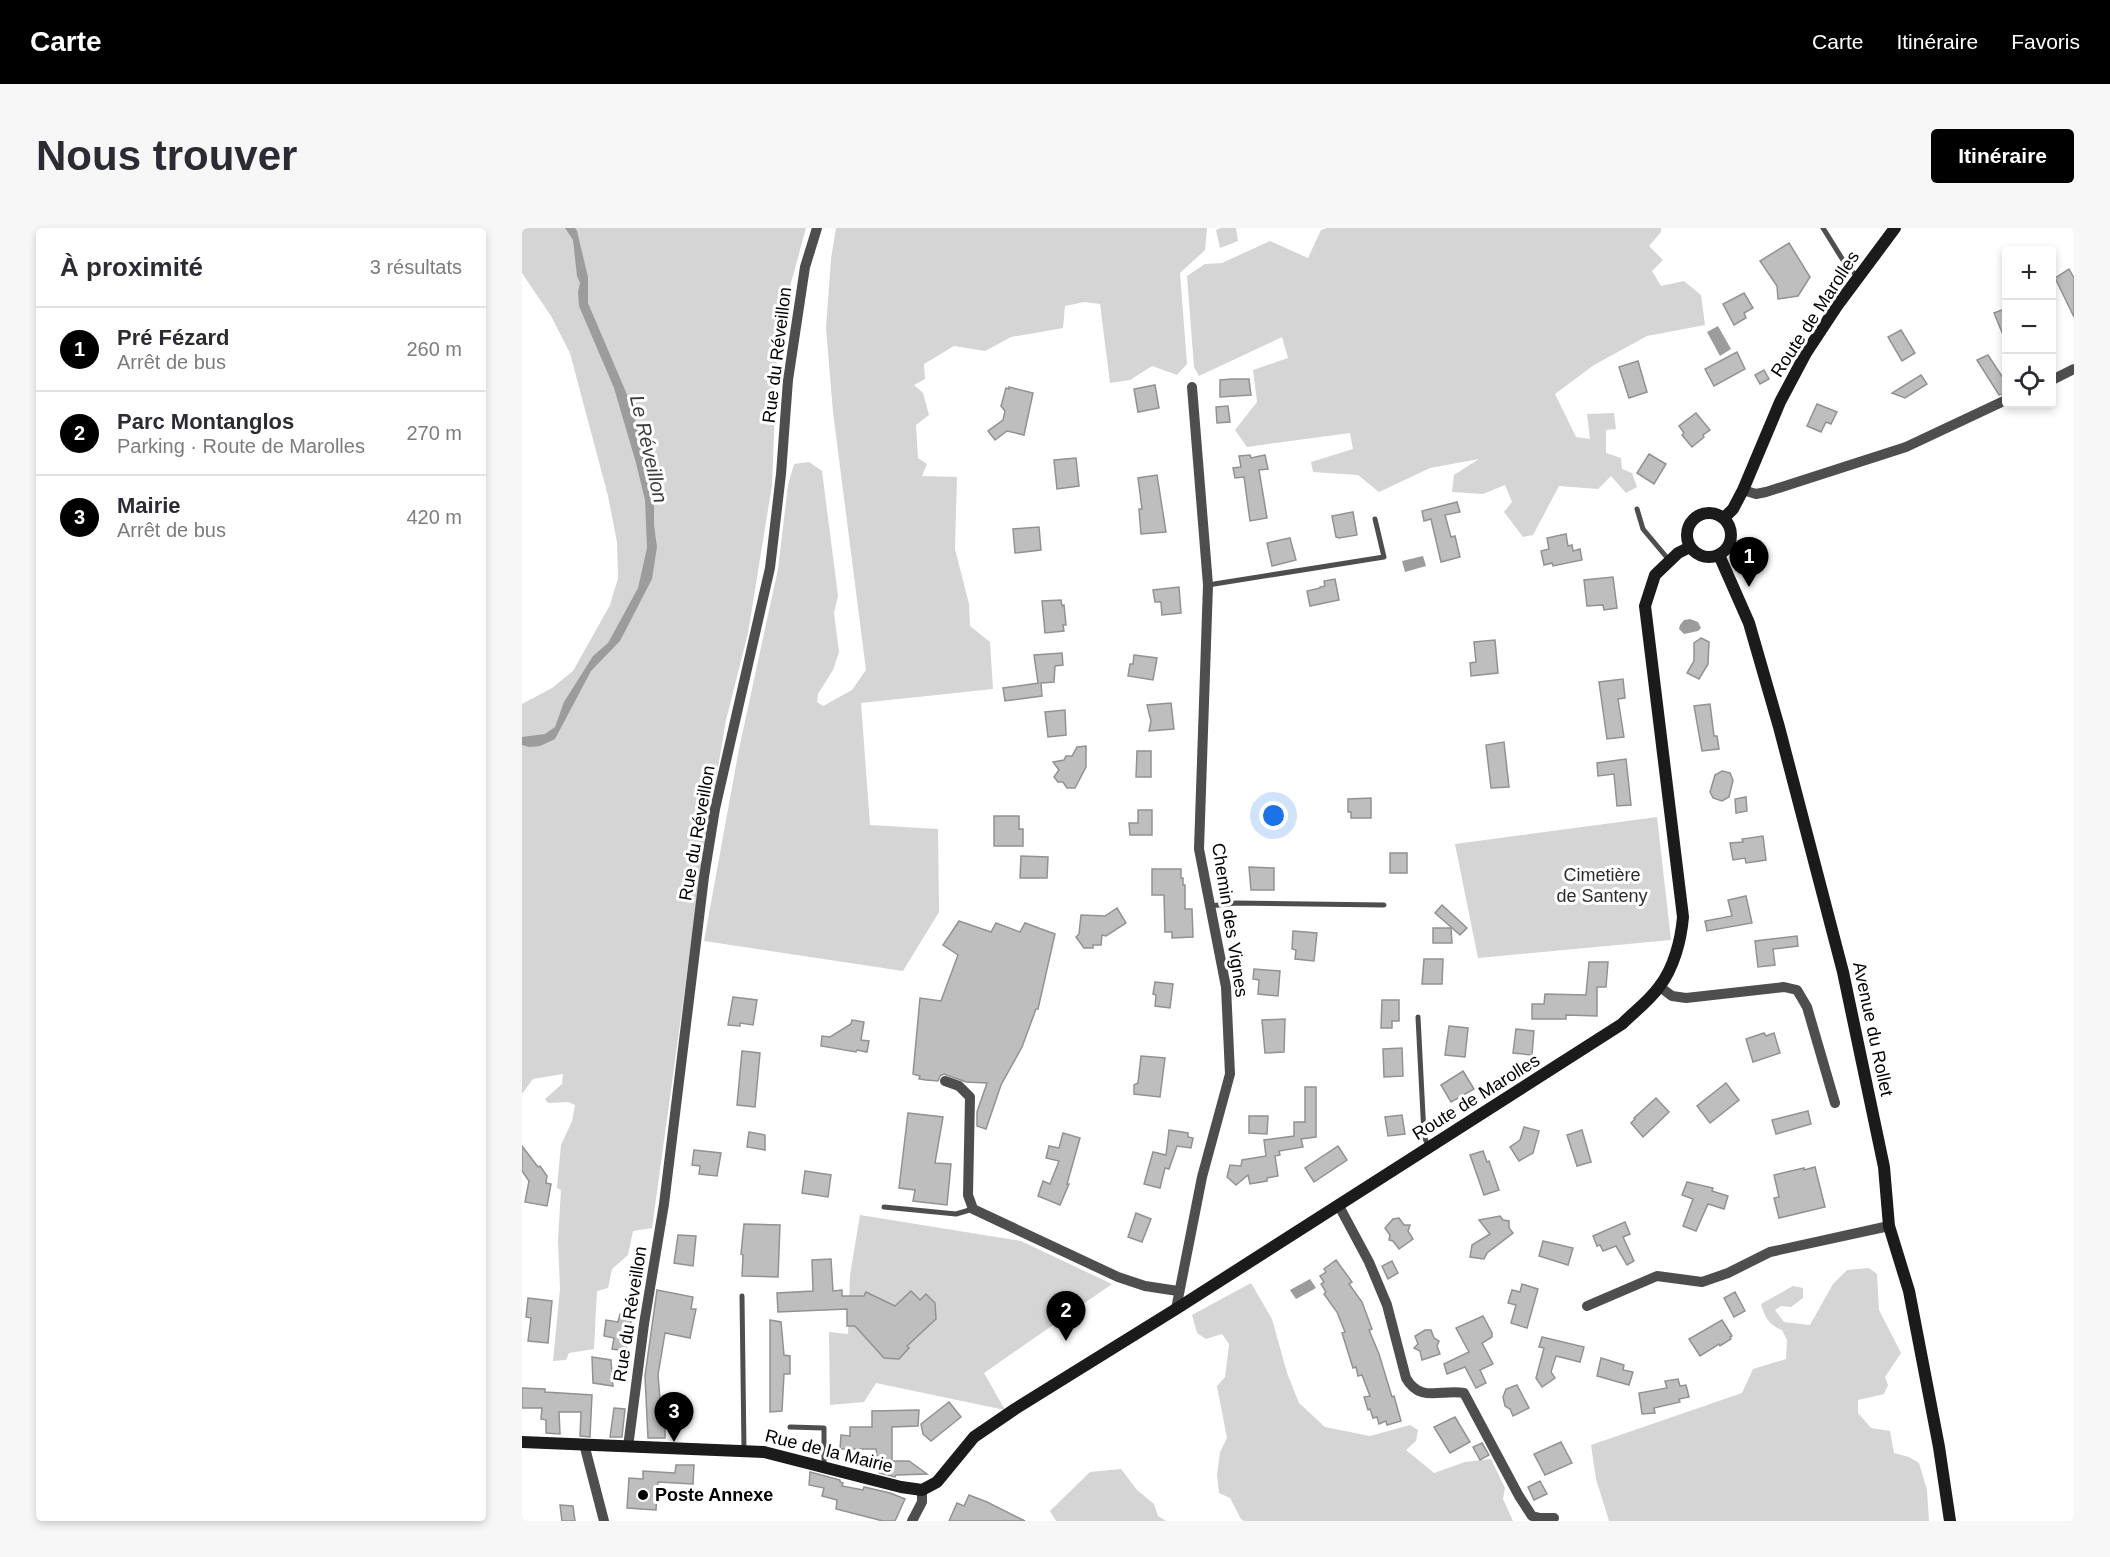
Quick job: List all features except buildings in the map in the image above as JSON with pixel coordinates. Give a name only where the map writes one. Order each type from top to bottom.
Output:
[{"type":"street","name":"Rue du Réveillon","points":[[628,1447],[644,1324],[664,1204],[714,809],[770,568],[781,474],[788,380],[805,267],[817,228]]},
{"type":"street","name":"Route de Marolles","points":[[1724,518],[1733,509],[1743,490],[1780,402],[1806,353],[1895,228]]},
{"type":"street","points":[[2056,378],[2074,369]]},
{"type":"street","name":"Chemin des Vignes","points":[[1176,1309],[1202,1176],[1230,1074],[1226,987],[1199,849],[1208,585],[1192,387]]},
{"type":"street","points":[[1743,490],[1756,494],[1766,492],[1906,447],[2002,402]]},
{"type":"street","points":[[1709,512],[1724,518],[1731,532],[1726,549],[1719,555],[1697,554],[1690,546],[1687,534],[1693,519],[1709,512]]},
{"type":"street","name":"Route de Marolles","points":[[922,1490],[937,1482],[974,1437],[1623,1024],[1660,987],[1681,937],[1683,916],[1645,606],[1654,575],[1678,553],[1690,546]]},
{"type":"street","name":"Avenue du Rollet","points":[[1719,555],[1749,622],[1843,972],[1884,1167],[1889,1226],[1909,1291],[1950,1521]]},
{"type":"street","points":[[1660,987],[1672,996],[1686,998],[1784,987],[1797,990],[1807,1007],[1835,1103]]},
{"type":"street","points":[[945,1081],[959,1086],[970,1097],[968,1195],[973,1209],[1118,1276],[1145,1286],[1178,1291]]},
{"type":"street","points":[[1339,1206],[1369,1262],[1387,1305],[1406,1378],[1411,1388],[1427,1393],[1451,1391],[1464,1393],[1532,1516],[1554,1518]]},
{"type":"street","points":[[1587,1306],[1657,1276],[1702,1282],[1728,1273],[1770,1252],[1889,1226]]},
{"type":"street","name":"Rue de la Mairie","points":[[522,1442],[764,1452],[901,1487],[922,1490]]},
{"type":"street","points":[[584,1444],[604,1521]]},
{"type":"street","points":[[912,1521],[922,1502],[922,1490]]},
{"type":"lane","points":[[1823,228],[1846,265],[1859,277]]},
{"type":"lane","points":[[1637,509],[1643,529],[1670,561]]},
{"type":"lane","points":[[1208,585],[1384,557],[1375,519]]},
{"type":"lane","points":[[1210,906],[1236,903],[1384,905]]},
{"type":"lane","points":[[1418,1017],[1424,1135],[1429,1149]]},
{"type":"lane","points":[[884,1207],[956,1214],[973,1209]]},
{"type":"lane","points":[[742,1296],[744,1451]]},
{"type":"lane","points":[[790,1427],[824,1428],[824,1466]]},
{"type":"green space","points":[[522,228],[806,228],[791,283],[777,357],[772,485],[748,633],[726,720],[704,850],[652,1228],[633,1231],[628,1255],[612,1269],[608,1288],[597,1291],[594,1349],[569,1353],[566,1360],[553,1361],[560,1289],[558,1240],[561,1190],[557,1188],[561,1145],[572,1121],[575,1105],[568,1102],[548,1103],[545,1099],[562,1084],[563,1074],[533,1079],[522,1094],[522,704],[552,688],[573,671],[610,605],[618,578],[617,542],[608,496],[570,353],[551,316],[522,273]]},
{"type":"green space","points":[[836,228],[1207,228],[1205,250],[1180,273],[1187,364],[1177,375],[1152,366],[1130,380],[1110,383],[1100,304],[1084,302],[1065,306],[1063,328],[1011,337],[985,351],[954,346],[924,364],[925,379],[914,385],[923,393],[929,415],[916,425],[918,458],[927,464],[922,476],[957,477],[955,549],[969,604],[970,626],[990,642],[993,689],[861,703],[870,825],[938,829],[939,912],[903,971],[704,941],[739,749],[778,569],[788,485],[794,464],[809,462],[822,471],[838,596],[834,613],[839,652],[833,670],[818,694],[817,702],[823,706],[852,690],[866,670],[833,412],[826,328],[831,259]]},
{"type":"green space","points":[[1236,228],[1238,241],[1220,248],[1216,230]]},
{"type":"green space","points":[[1327,228],[1661,228],[1661,232],[1649,246],[1663,260],[1652,271],[1661,286],[1684,281],[1701,295],[1705,325],[1647,336],[1594,365],[1555,394],[1576,437],[1590,439],[1587,414],[1614,413],[1616,429],[1606,430],[1606,453],[1621,458],[1622,469],[1632,473],[1637,487],[1626,493],[1611,476],[1598,489],[1559,486],[1533,535],[1523,537],[1504,512],[1512,502],[1505,485],[1483,494],[1452,492],[1454,475],[1479,459],[1430,468],[1379,492],[1358,475],[1313,472],[1311,462],[1353,449],[1350,433],[1247,447],[1235,430],[1257,402],[1253,370],[1288,358],[1282,337],[1199,376],[1194,367],[1187,276],[1205,264],[1222,263],[1270,241],[1308,258],[1321,230]]},
{"type":"green space","name":"Cimetière de Santeny","points":[[1657,817],[1671,940],[1478,958],[1455,844]]},
{"type":"green space","points":[[860,1215],[1021,1241],[1112,1284],[984,1373],[1005,1410],[876,1383],[864,1402],[830,1405],[829,1332],[848,1334],[850,1275]]},
{"type":"green space","points":[[1869,1268],[1877,1274],[1879,1310],[1901,1353],[1885,1377],[1888,1385],[1884,1394],[1858,1400],[1858,1413],[1871,1428],[1890,1431],[1894,1453],[1909,1457],[1919,1463],[1927,1490],[1929,1521],[1609,1521],[1596,1479],[1591,1445],[1742,1393],[1753,1369],[1786,1359],[1787,1340],[1782,1330],[1768,1320],[1761,1304],[1793,1286],[1803,1288],[1803,1298],[1791,1307],[1781,1306],[1775,1310],[1784,1322],[1810,1325],[1833,1284],[1847,1270]]},
{"type":"green space","points":[[1251,1283],[1272,1319],[1287,1373],[1299,1403],[1325,1427],[1370,1436],[1410,1425],[1418,1430],[1416,1441],[1406,1450],[1434,1473],[1465,1462],[1491,1459],[1505,1488],[1503,1499],[1513,1521],[1244,1521],[1241,1519],[1230,1498],[1219,1493],[1217,1475],[1220,1452],[1227,1438],[1217,1386],[1225,1377],[1229,1344],[1222,1334],[1206,1339],[1197,1333],[1192,1315]]},
{"type":"green space","points":[[1121,1469],[1137,1490],[1154,1504],[1158,1516],[1166,1521],[1056,1521],[1050,1511],[1090,1472]]},
{"type":"shaded area","points":[[565,228],[575,228],[577,231],[588,277],[588,303],[631,404],[654,496],[657,547],[652,579],[620,641],[591,671],[555,739],[540,746],[529,747],[522,745],[522,737],[545,734],[555,727],[564,702],[593,656],[608,643],[638,588],[647,548],[645,500],[636,463],[614,388],[579,306],[580,283],[577,276],[573,240]]},
{"type":"shaded area","points":[[1718,326],[1731,349],[1720,356],[1707,332]]},
{"type":"shaded area","points":[[1423,556],[1426,566],[1405,572],[1402,561]]},
{"type":"shaded area","points":[[1690,619],[1698,622],[1701,628],[1698,631],[1684,634],[1679,629],[1680,625],[1684,620]]},
{"type":"shaded area","points":[[1310,1279],[1316,1288],[1296,1299],[1290,1290]]},
{"type":"place","name":"Pré Fézard","points":[[1749,587]]},
{"type":"place","name":"Parc Montanglos","points":[[1066,1341]]},
{"type":"place","name":"Mairie","points":[[674,1442]]},
{"type":"place","name":"Poste Annexe","points":[[643,1495]]},
{"type":"water label","name":"Le Réveillon","points":[[649,449]]}]
